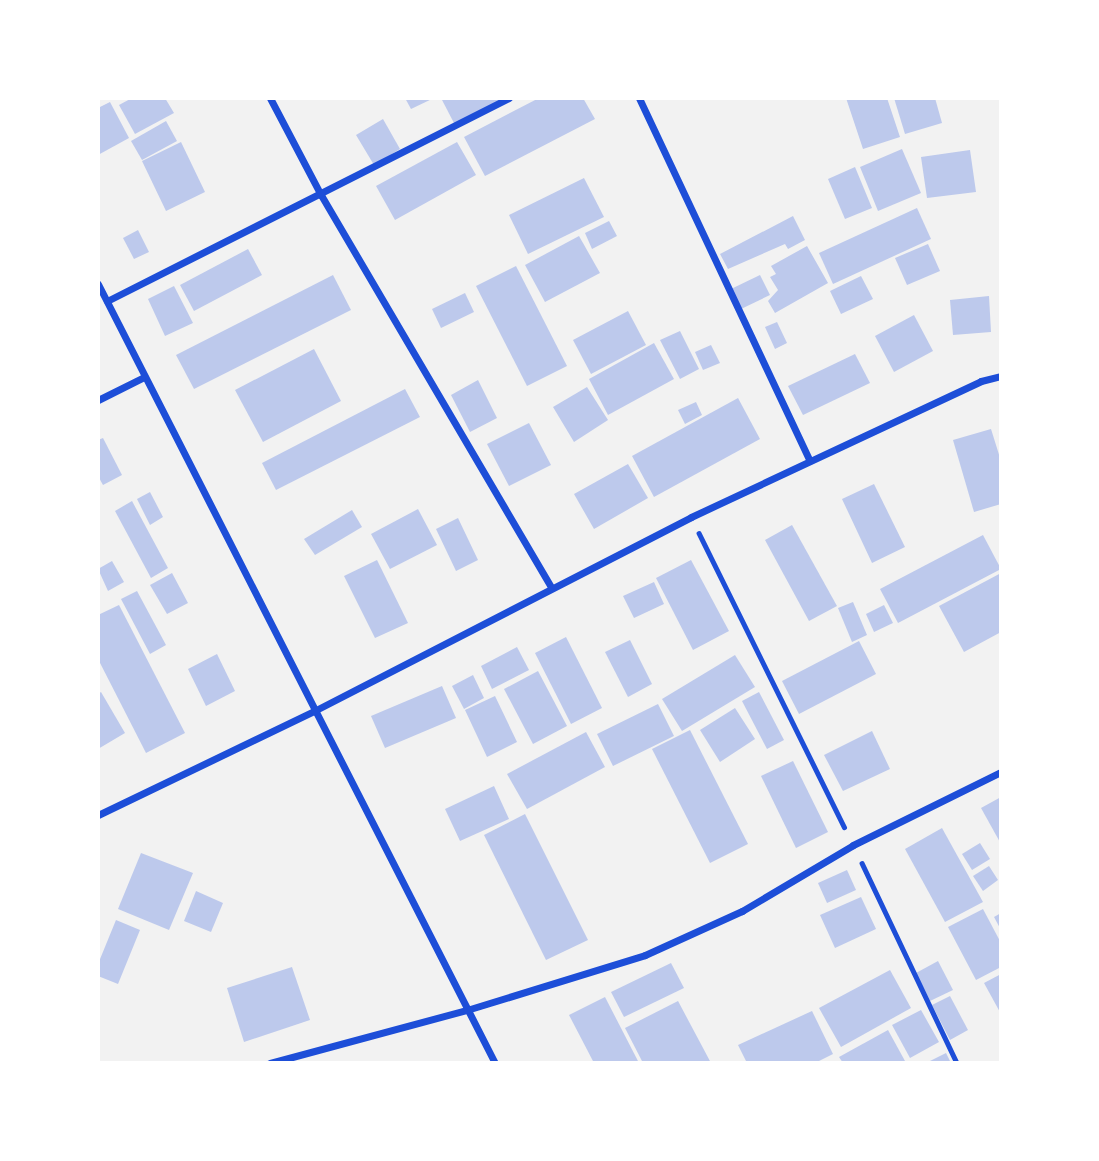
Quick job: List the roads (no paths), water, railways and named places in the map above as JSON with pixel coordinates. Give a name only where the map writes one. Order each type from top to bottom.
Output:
[{"type":"street","points":[[270,98],[321,195],[551,587]]},
{"type":"street","points":[[107,301],[509,98]]},
{"type":"street","points":[[639,98],[810,461]]},
{"type":"street","points":[[98,284],[142,378],[470,1009],[495,1063]]},
{"type":"street","points":[[98,815],[314,711],[691,517],[981,381],[1001,376]]},
{"type":"street","points":[[98,400],[142,378]]},
{"type":"street","points":[[271,1063],[470,1009],[645,955],[742,911],[853,845],[1001,772]]}]
